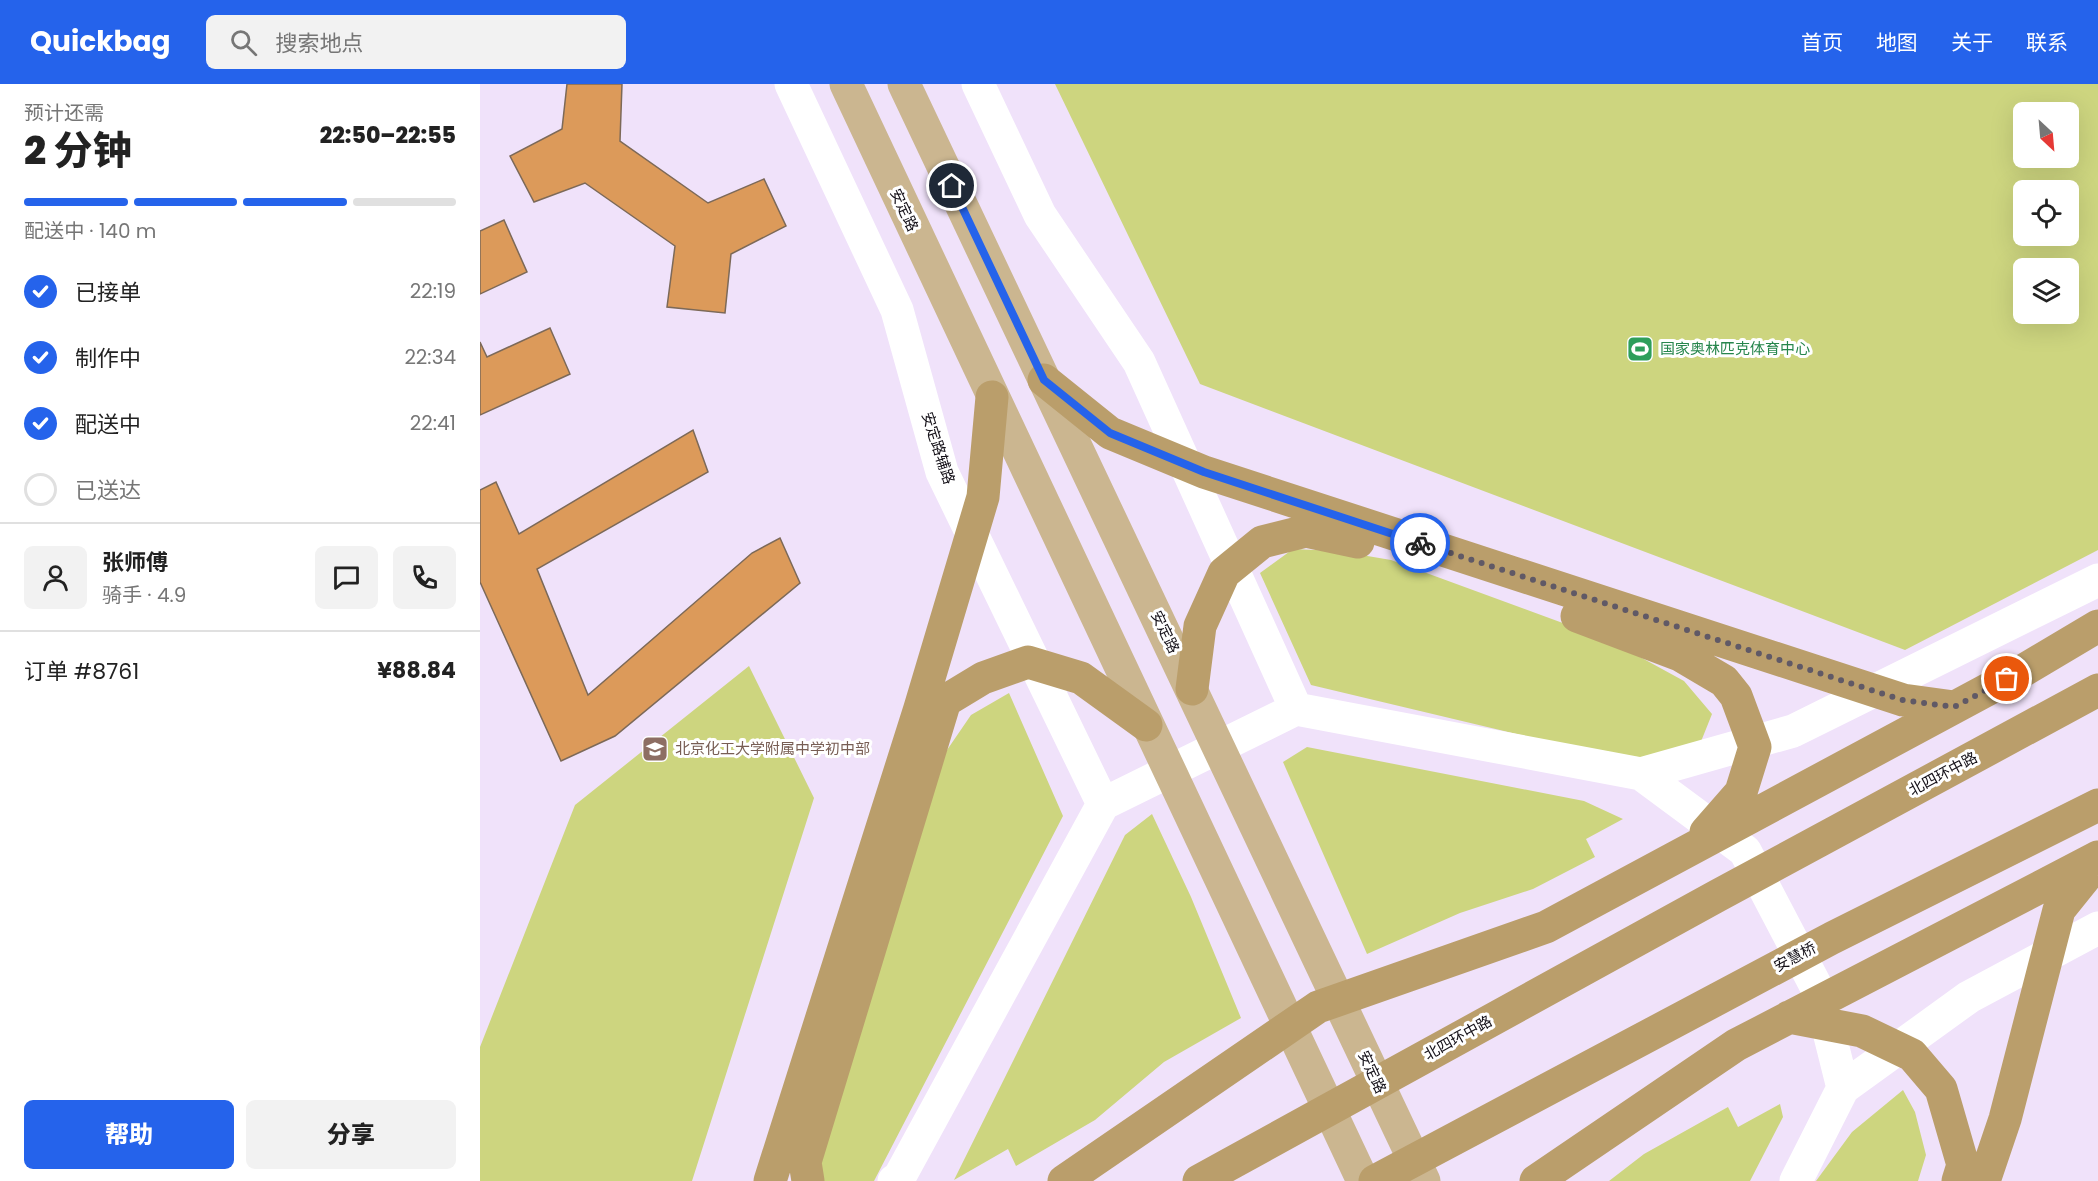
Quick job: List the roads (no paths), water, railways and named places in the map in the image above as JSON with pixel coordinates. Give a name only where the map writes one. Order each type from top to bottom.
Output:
[{"type":"highway","points":[[1044,380],[1110,433],[1204,472],[1902,700],[1954,707]]},
{"type":"highway","points":[[770,1181],[916,719],[983,496],[992,397]]},
{"type":"highway","points":[[1192,689],[1200,626],[1224,573],[1262,542],[1306,531],[1422,557],[1680,655],[1724,681],[1736,696],[1755,747],[1741,792],[1690,849]]},
{"type":"highway","points":[[1064,1181],[1318,1007],[1546,927],[2098,627]]},
{"type":"highway","points":[[808,1181],[805,1162],[945,701],[983,678],[1028,662],[1081,678],[1146,725]]},
{"type":"highway","name":"北四环中路","points":[[1199,1181],[1717,896],[2098,690]]},
{"type":"highway","name":"安慧桥","points":[[1375,1181],[1832,938],[2098,805]]},
{"type":"highway","points":[[1536,1181],[1736,1045],[2098,859]]},
{"type":"highway","points":[[1984,1181],[2005,1119],[2059,910],[2098,859]]},
{"type":"highway","points":[[1789,1017],[1862,1032],[1912,1055],[1941,1089],[1963,1165],[1958,1181]]},
{"type":"main road","name":"安定路","points":[[846,84],[1146,725],[1363,1181]]},
{"type":"main road","name":"安定路","points":[[904,84],[1424,1181]]},
{"type":"street","name":"安定路辅路","points":[[791,84],[897,310],[942,471],[1103,804]]},
{"type":"street","points":[[978,84],[1040,214],[1139,362],[1296,708]]},
{"type":"street","points":[[1641,774],[1793,731],[2098,580]]},
{"type":"street","points":[[898,1180],[1103,804],[1296,708],[1641,774],[1745,851],[1819,992],[1844,1088]]},
{"type":"street","points":[[1796,1181],[1844,1088],[1969,998],[2098,928]]},
{"type":"place","name":"国家奥林匹克体育中心","points":[[1640,349]]},
{"type":"place","name":"北京化工大学附属中学初中部","points":[[655,749]]}]
